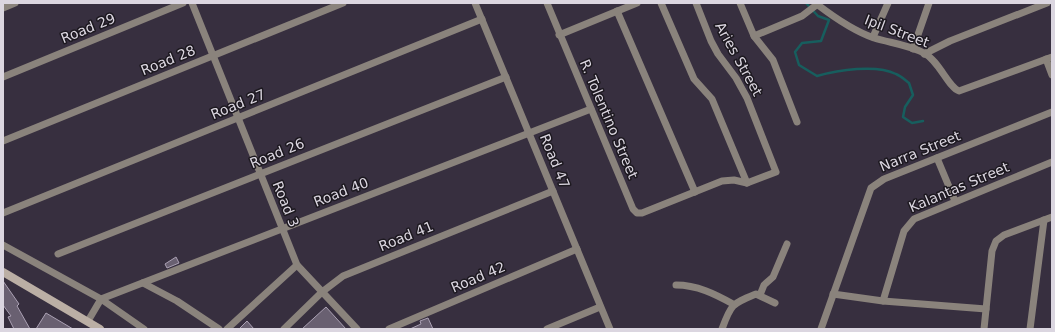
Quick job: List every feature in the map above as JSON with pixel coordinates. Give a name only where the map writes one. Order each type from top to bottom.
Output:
[{"type":"main road","points":[[3,272],[100,329]]},
{"type":"street","points":[[3,8],[15,3]]},
{"type":"street","name":"Road 29","points":[[3,77],[183,3]]},
{"type":"street","name":"Road 3","points":[[192,3],[297,265],[357,329]]},
{"type":"street","name":"Road 28","points":[[3,141],[343,3]]},
{"type":"street","name":"Road 47","points":[[475,3],[610,329]]},
{"type":"street","name":"R. Tolentino Street","points":[[547,3],[559,35],[633,209],[637,213],[642,213],[695,192]]},
{"type":"street","points":[[559,35],[637,3]]},
{"type":"street","points":[[661,3],[694,79],[712,99],[747,183]]},
{"type":"street","name":"Aries Street","points":[[696,3],[711,41],[744,93],[776,172],[747,183]]},
{"type":"street","points":[[740,3],[754,36],[773,60],[797,122]]},
{"type":"street","points":[[873,37],[888,3]]},
{"type":"street","points":[[913,49],[929,3]]},
{"type":"street","points":[[924,54],[950,41],[1047,3]]},
{"type":"street","points":[[754,36],[802,16],[819,4]]},
{"type":"street","name":"Ipil Street","points":[[819,4],[841,22],[873,37],[913,49],[924,54],[937,63],[956,91],[962,91],[1049,58]]},
{"type":"street","points":[[618,11],[695,192],[722,181],[734,180],[747,183]]},
{"type":"street","name":"Road 27","points":[[3,213],[482,19]]},
{"type":"street","points":[[1049,58],[1052,76]]},
{"type":"street","name":"Road 26","points":[[58,254],[506,77]]},
{"type":"street","name":"Road 40","points":[[101,299],[591,109]]},
{"type":"street","name":"Narra Street","points":[[821,329],[871,188],[884,179],[1052,112]]},
{"type":"street","points":[[937,158],[955,201]]},
{"type":"street","name":"Kalantas Street","points":[[883,301],[904,231],[908,224],[914,219],[1052,162]]},
{"type":"street","name":"Road 41","points":[[284,329],[333,282],[356,270],[553,191]]},
{"type":"street","points":[[984,329],[992,251],[996,242],[1004,235],[1052,217]]},
{"type":"street","points":[[1030,329],[1044,220]]},
{"type":"street","points":[[760,295],[764,284],[773,277],[787,244]]},
{"type":"street","points":[[3,245],[101,299],[144,329]]},
{"type":"street","name":"Road 42","points":[[389,329],[577,249]]},
{"type":"street","points":[[227,329],[297,265]]},
{"type":"street","points":[[143,283],[177,301],[219,329]]},
{"type":"street","points":[[676,285],[699,288],[716,294],[733,304]]},
{"type":"street","points":[[722,329],[729,309],[733,304],[756,294],[774,303]]},
{"type":"street","points":[[833,294],[883,301],[986,309]]},
{"type":"street","points":[[88,321],[101,299]]},
{"type":"street","points":[[547,329],[600,307]]},
{"type":"building","points":[[176,257],[179,263],[167,268],[165,264]]},
{"type":"building","points":[[3,281],[19,304],[17,306],[30,329],[14,329],[8,317],[11,316],[3,305]]},
{"type":"building","points":[[326,307],[346,329],[302,329]]},
{"type":"building","points":[[46,313],[73,329],[36,329]]},
{"type":"building","points":[[428,318],[433,329],[410,329],[421,324],[420,321]]},
{"type":"building","points":[[247,321],[254,329],[239,329]]},
{"type":"waterway","points":[[806,3],[818,16],[829,20],[821,41],[802,43],[795,52],[799,65],[817,76],[857,69],[878,69],[896,74],[909,83],[913,95],[905,107],[903,117],[912,123],[923,121]]}]
